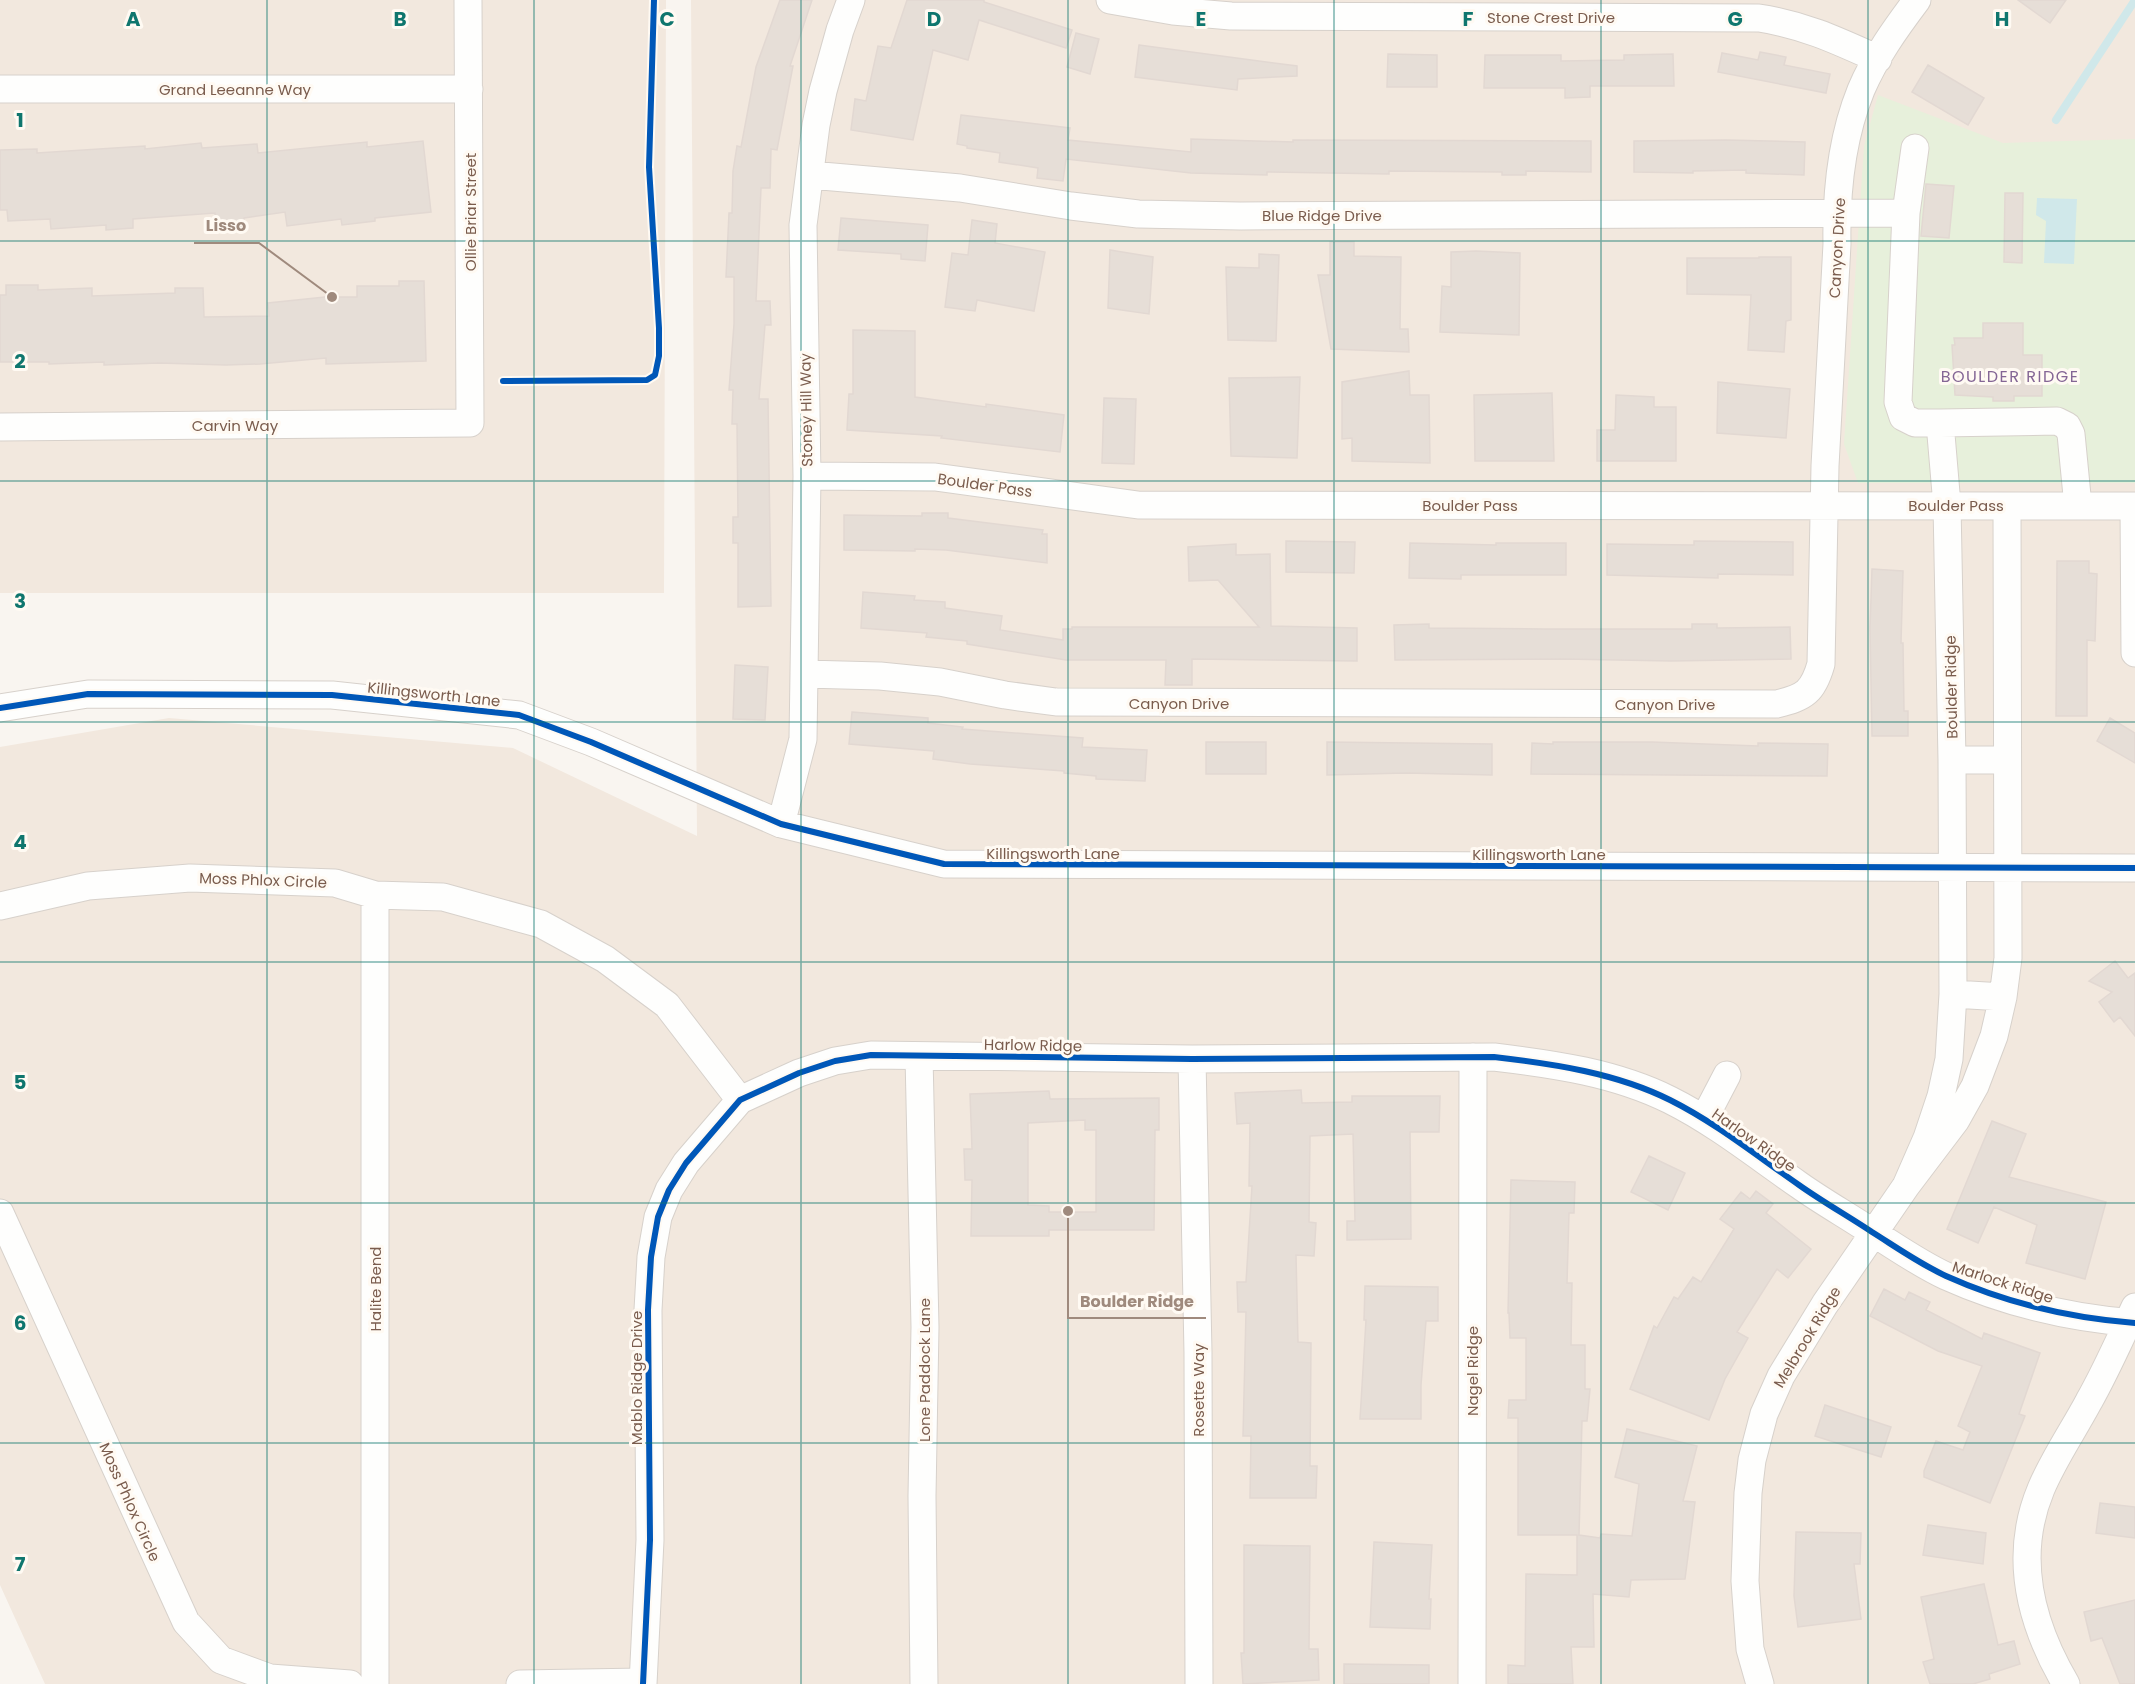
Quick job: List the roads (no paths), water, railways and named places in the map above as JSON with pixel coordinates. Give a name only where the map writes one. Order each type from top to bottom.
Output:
[{"type":"street","name":"Ollie Briar Street","points":[[468,0],[470,423]]},
{"type":"street","name":"Stoney Hill Way","points":[[782,824],[803,739],[806,674],[807,476],[803,225],[816,125],[823,91],[851,0]]},
{"type":"street","name":"Stone Crest Drive","points":[[1110,0],[1173,11],[1231,16],[1759,18],[1785,22],[1815,31],[1878,59]]},
{"type":"street","name":"Canyon Drive","points":[[806,674],[880,676],[940,682],[1056,702],[1777,704],[1796,700],[1807,694],[1816,682],[1821,664],[1824,505],[1837,212],[1851,117],[1862,88],[1885,45],[1917,0]]},
{"type":"street","name":"Grand Leeanne Way","points":[[0,89],[469,89]]},
{"type":"street","points":[[1915,148],[1906,213],[1898,402],[1903,417],[1916,423],[2056,421],[2067,426],[2071,434],[2078,506]]},
{"type":"street","name":"Blue Ridge Drive","points":[[810,175],[960,188],[1138,214],[1240,216],[1906,213]]},
{"type":"street","name":"Carvin Way","points":[[0,427],[470,423]]},
{"type":"street","name":"Boulder Ridge","points":[[1940,423],[1947,505],[1953,869]]},
{"type":"street","name":"Boulder Pass","points":[[807,476],[936,477],[1138,505],[2135,506]]},
{"type":"street","points":[[2007,506],[2008,869]]},
{"type":"street","points":[[2135,506],[2135,653]]},
{"type":"street","name":"Killingsworth Lane","points":[[0,708],[88,694],[332,695],[519,715],[591,742],[782,824],[944,864],[2135,868]]},
{"type":"street","points":[[1952,759],[2007,760]]},
{"type":"street","name":"Melbrook Ridge","points":[[1906,1186],[1927,1138],[1941,1096],[1949,1059],[1953,994],[1953,869]]},
{"type":"street","name":"Melbrook Ridge","points":[[1760,1684],[1750,1648],[1745,1581],[1748,1492],[1752,1460],[1764,1414],[1781,1376],[1825,1304],[1906,1186],[1956,1120],[1975,1086],[1994,1036],[2003,997],[2008,958],[2008,869]]},
{"type":"street","name":"Moss Phlox Circle","points":[[0,906],[87,885],[190,878],[335,883],[375,895],[443,897],[541,924],[605,959],[667,1005],[740,1100]]},
{"type":"street","name":"Halite Bend","points":[[375,895],[375,1684]]},
{"type":"street","points":[[1953,994],[2003,997]]},
{"type":"street","name":"Harlow Ridge","points":[[740,1100],[799,1073],[835,1061],[870,1054],[1192,1059],[1494,1057],[1544,1063],[1595,1074],[1636,1086],[1670,1100],[1704,1119],[1803,1188],[1874,1233]]},
{"type":"street","name":"Lone Paddock Lane","points":[[919,1056],[925,1327],[922,1496],[924,1684]]},
{"type":"street","name":"Nagel Ridge","points":[[1472,1684],[1473,1057]]},
{"type":"street","name":"Rosette Way","points":[[1192,1059],[1198,1353],[1199,1684]]},
{"type":"street","points":[[1704,1119],[1727,1075]]},
{"type":"street","name":"Mablo Ridge Drive","points":[[643,1683],[650,1540],[648,1310],[651,1257],[658,1216],[669,1190],[686,1163],[740,1100]]},
{"type":"street","name":"Moss Phlox Circle","points":[[0,1213],[186,1622],[221,1659],[270,1678],[350,1684]]},
{"type":"street","name":"Marlock Ridge","points":[[1874,1233],[1944,1275],[1987,1292],[2043,1309],[2093,1320],[2132,1318]]},
{"type":"street","points":[[2066,1684],[2043,1643],[2032,1606],[2026,1563],[2030,1522],[2041,1489],[2132,1318]]},
{"type":"street","points":[[520,1684],[643,1683]]},
{"type":"water","points":[[2037,198],[2077,199],[2074,264],[2044,263],[2046,221],[2036,215]]},
{"type":"waterway","points":[[2056,120],[2135,0]]},
{"type":"place","name":"Lisso","points":[[332,297]]},
{"type":"place","name":"Boulder Ridge","points":[[1068,1211]]},
{"type":"district","name":"BOULDER RIDGE","points":[[2010,376]]}]
